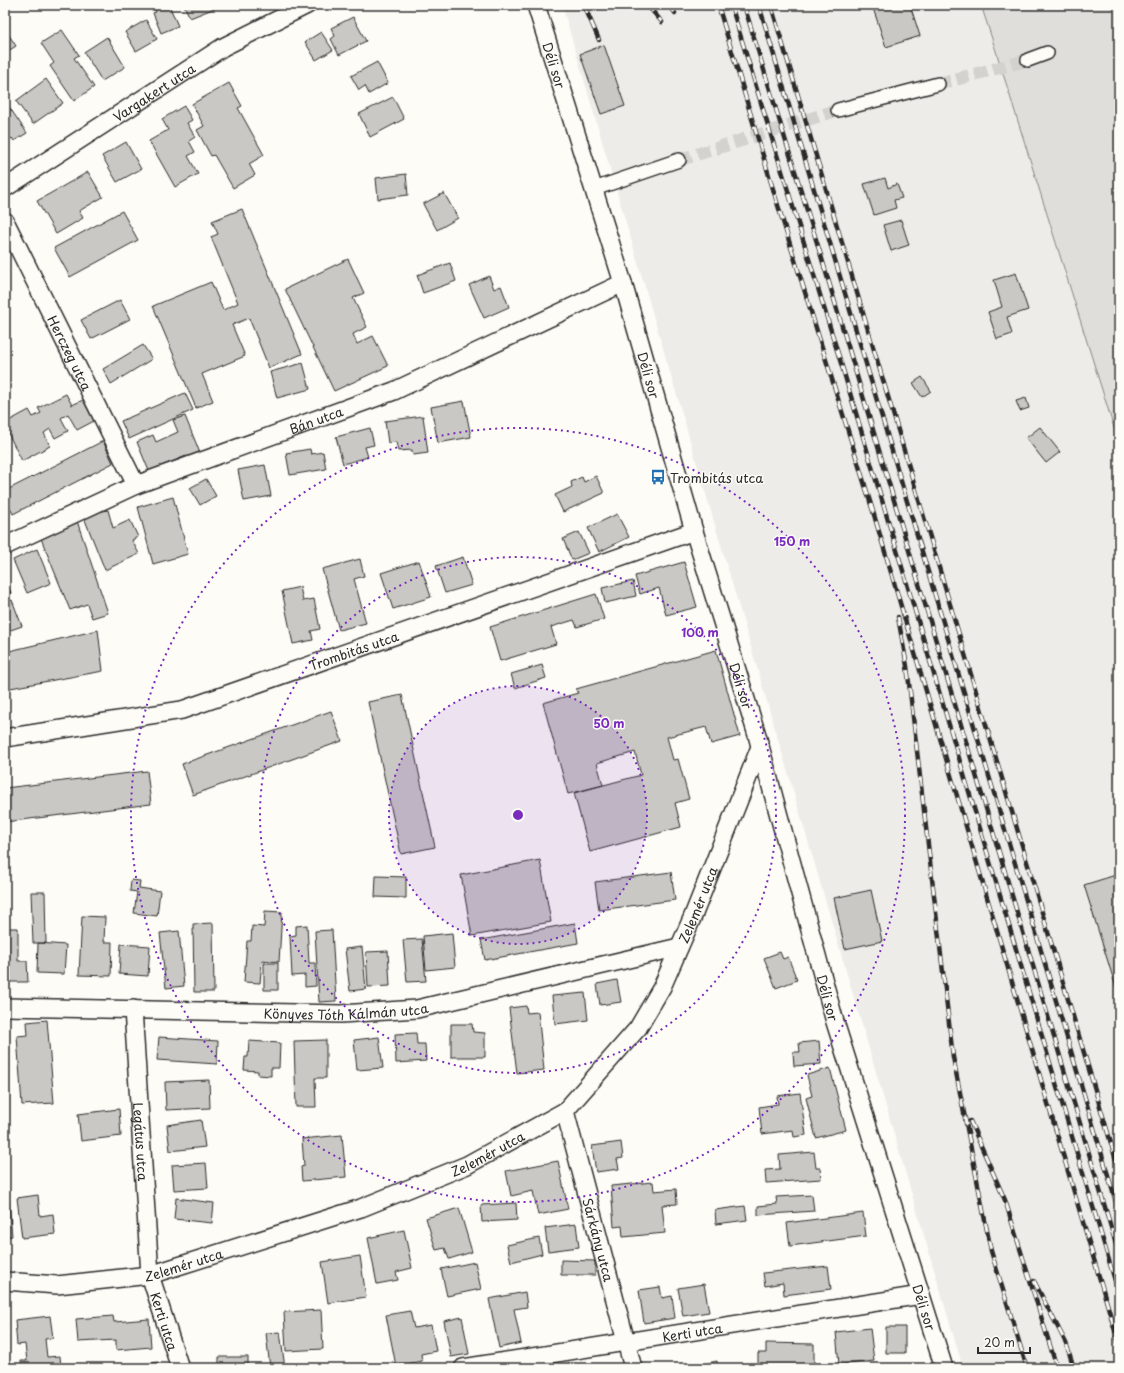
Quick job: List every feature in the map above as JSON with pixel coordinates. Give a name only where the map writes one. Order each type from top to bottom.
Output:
[{"type":"street","name":"Vargakert utca","points":[[5,188],[223,47],[307,5]]},
{"type":"street","name":"Déli sor","points":[[536,5],[623,283],[694,531],[760,747],[835,1022],[944,1368]]},
{"type":"street","points":[[1028,60],[1047,53]]},
{"type":"street","points":[[838,110],[938,84]]},
{"type":"street","points":[[594,189],[679,160]]},
{"type":"street","name":"Herczeg utca","points":[[5,220],[136,484]]},
{"type":"street","name":"Bán utca","points":[[5,546],[136,484],[394,391],[623,283]]},
{"type":"street","name":"Trombitás utca","points":[[5,738],[182,710],[694,531]]},
{"type":"street","name":"Zelemér utca","points":[[5,1281],[57,1285],[150,1275],[368,1205],[467,1166],[565,1111],[638,1028],[662,987],[693,916],[760,747]]},
{"type":"street","name":"Könyves Tóth Kálmán utca","points":[[5,1006],[341,1014],[417,1009],[680,947]]},
{"type":"street","name":"Legátus utca","points":[[133,1009],[150,1275]]},
{"type":"street","name":"Sárkány utca","points":[[565,1111],[633,1368]]},
{"type":"street","name":"Kerti utca","points":[[150,1275],[180,1368]]},
{"type":"street","name":"Kerti utca","points":[[463,1368],[921,1295]]},
{"type":"shaded area","points":[[562,5],[981,5],[1119,444],[1119,1368],[963,1368]]},
{"type":"shaded area","points":[[981,5],[1119,5],[1119,444],[995,48]]},
{"type":"building","points":[[153,5],[169,5],[178,26],[161,33],[153,13],[156,12]]},
{"type":"building","points":[[184,5],[213,5],[215,8],[190,18]]},
{"type":"building","points":[[872,5],[910,5],[920,36],[886,47]]},
{"type":"building","points":[[353,17],[366,41],[339,55],[331,39],[335,36],[331,28]]},
{"type":"building","points":[[146,20],[157,39],[136,51],[125,32]]},
{"type":"building","points":[[5,29],[16,46],[5,53]]},
{"type":"building","points":[[62,30],[79,55],[74,58],[94,87],[74,101],[50,66],[54,63],[41,43]]},
{"type":"building","points":[[321,32],[333,50],[316,60],[305,42]]},
{"type":"building","points":[[107,37],[125,67],[102,81],[84,52]]},
{"type":"building","points":[[604,45],[625,106],[601,114],[580,54]]},
{"type":"building","points":[[377,62],[388,83],[369,94],[365,86],[359,90],[351,76]]},
{"type":"building","points":[[46,79],[63,103],[33,124],[16,101]]},
{"type":"building","points":[[229,83],[242,106],[238,108],[264,155],[249,164],[255,175],[233,188],[214,155],[211,156],[197,130],[204,126],[192,104]]},
{"type":"building","points":[[393,97],[404,119],[370,137],[359,114]]},
{"type":"building","points":[[5,101],[27,133],[14,141],[12,138],[5,142]]},
{"type":"building","points":[[184,106],[192,120],[187,123],[195,137],[189,141],[195,152],[188,156],[198,174],[175,187],[149,141],[168,130],[162,119]]},
{"type":"building","points":[[126,142],[141,169],[117,182],[102,156]]},
{"type":"building","points":[[88,172],[103,197],[79,211],[83,218],[56,234],[37,201]]},
{"type":"building","points":[[406,174],[408,195],[378,199],[376,178]]},
{"type":"building","points":[[885,178],[888,188],[897,184],[902,198],[894,200],[896,208],[874,215],[864,184]]},
{"type":"building","points":[[444,193],[458,218],[437,230],[423,204]]},
{"type":"building","points":[[242,209],[302,354],[269,368],[249,318],[232,325],[245,356],[202,374],[213,401],[196,408],[153,306],[211,282],[223,310],[238,303],[211,237],[218,234],[212,221]]},
{"type":"building","points":[[122,211],[138,240],[70,277],[54,248]]},
{"type":"building","points":[[901,220],[909,245],[891,251],[883,225]]},
{"type":"building","points":[[348,259],[364,293],[353,298],[367,327],[353,334],[357,344],[373,336],[388,366],[334,391],[285,289]]},
{"type":"building","points":[[450,263],[456,281],[423,293],[417,275]]},
{"type":"building","points":[[1016,273],[1028,310],[1007,317],[1012,334],[997,339],[988,312],[1002,307],[994,280]]},
{"type":"building","points":[[489,276],[494,289],[501,286],[509,307],[484,318],[469,285]]},
{"type":"building","points":[[120,300],[130,319],[91,339],[81,320]]},
{"type":"building","points":[[143,345],[152,359],[111,384],[103,369]]},
{"type":"building","points":[[303,363],[310,389],[277,398],[270,372]]},
{"type":"building","points":[[922,377],[931,391],[922,397],[913,383]]},
{"type":"building","points":[[185,393],[193,410],[129,439],[121,421]]},
{"type":"building","points":[[66,394],[72,405],[83,400],[94,421],[77,430],[68,414],[61,418],[68,431],[55,438],[50,429],[44,433],[50,446],[22,461],[5,427],[5,423],[29,410],[33,417],[41,413],[38,408]]},
{"type":"building","points":[[1026,398],[1029,408],[1020,411],[1016,401]]},
{"type":"building","points":[[464,401],[471,437],[438,443],[431,407]]},
{"type":"building","points":[[185,416],[200,453],[187,458],[186,456],[149,471],[137,442],[153,435],[156,442],[178,432],[173,420]]},
{"type":"building","points":[[423,416],[428,453],[413,455],[412,450],[398,451],[396,442],[388,443],[385,421]]},
{"type":"building","points":[[1040,427],[1060,452],[1046,463],[1026,438]]},
{"type":"building","points":[[370,428],[374,445],[365,447],[368,457],[343,464],[336,437]]},
{"type":"building","points":[[103,441],[113,463],[13,514],[5,498],[5,491]]},
{"type":"building","points":[[310,449],[311,454],[323,452],[326,469],[290,475],[286,453]]},
{"type":"building","points":[[265,465],[271,496],[244,501],[238,470]]},
{"type":"building","points":[[596,476],[604,493],[563,512],[555,495],[572,487],[571,482],[582,477],[584,482]]},
{"type":"building","points":[[206,479],[216,496],[200,505],[190,488]]},
{"type":"building","points":[[173,497],[188,554],[153,564],[138,507]]},
{"type":"building","points":[[108,510],[113,528],[130,520],[138,537],[132,540],[139,554],[105,570],[83,515]]},
{"type":"building","points":[[617,514],[629,537],[599,552],[588,528]]},
{"type":"building","points":[[76,518],[108,613],[92,618],[87,604],[70,610],[40,536]]},
{"type":"building","points":[[579,532],[589,553],[572,560],[563,539]]},
{"type":"building","points":[[37,549],[51,583],[27,593],[13,560]]},
{"type":"building","points":[[463,557],[472,585],[445,593],[436,566]]},
{"type":"building","points":[[360,559],[364,576],[354,579],[366,623],[339,630],[322,569]]},
{"type":"building","points":[[419,561],[431,597],[393,609],[381,573]]},
{"type":"building","points":[[684,562],[697,607],[666,615],[659,588],[640,594],[635,576]]},
{"type":"building","points":[[5,577],[11,593],[5,596]]},
{"type":"building","points":[[633,581],[636,596],[605,603],[602,588]]},
{"type":"building","points":[[300,587],[303,601],[314,599],[320,629],[311,631],[313,640],[293,644],[282,591]]},
{"type":"building","points":[[596,594],[604,619],[577,627],[574,620],[551,627],[556,644],[500,661],[490,627]]},
{"type":"building","points":[[12,600],[22,626],[5,632],[5,603]]},
{"type":"building","points":[[98,630],[103,671],[5,689],[5,652]]},
{"type":"building","points":[[716,650],[740,736],[711,744],[706,727],[667,737],[673,760],[678,759],[689,799],[675,803],[681,827],[590,852],[574,793],[641,775],[635,752],[597,763],[603,785],[568,794],[543,703],[578,693],[576,689]]},
{"type":"building","points":[[542,665],[546,678],[515,688],[511,674]]},
{"type":"building","points":[[402,695],[435,847],[401,854],[368,702]]},
{"type":"building","points":[[331,711],[342,741],[193,795],[182,764]]},
{"type":"building","points":[[147,771],[151,804],[5,822],[5,788]]},
{"type":"building","points":[[540,860],[551,922],[472,936],[461,875]]},
{"type":"building","points":[[671,872],[675,900],[599,910],[595,882]]},
{"type":"building","points":[[1119,874],[1119,997],[1084,885]]},
{"type":"building","points":[[376,876],[406,877],[406,898],[375,897]]},
{"type":"building","points":[[131,880],[140,881],[139,888],[160,891],[157,916],[134,913],[137,892],[130,891]]},
{"type":"building","points":[[871,890],[882,941],[845,949],[834,898]]},
{"type":"building","points":[[31,892],[45,892],[46,943],[33,943]]},
{"type":"building","points":[[265,911],[282,912],[279,962],[262,960],[260,983],[244,982],[247,941],[251,941],[252,926],[264,927]]},
{"type":"building","points":[[82,916],[105,917],[104,942],[112,942],[111,976],[79,975]]},
{"type":"building","points":[[213,923],[214,992],[194,992],[193,924]]},
{"type":"building","points":[[575,923],[578,943],[485,960],[481,940]]},
{"type":"building","points":[[307,925],[309,963],[315,963],[316,986],[305,987],[305,975],[292,976],[290,936],[296,935],[296,926]]},
{"type":"building","points":[[5,928],[18,928],[18,961],[27,961],[28,982],[6,982]]},
{"type":"building","points":[[332,930],[336,1001],[319,1002],[315,931]]},
{"type":"building","points":[[179,931],[184,986],[166,988],[160,933]]},
{"type":"building","points":[[452,933],[455,967],[426,970],[423,936]]},
{"type":"building","points":[[422,939],[426,981],[407,982],[403,940]]},
{"type":"building","points":[[38,943],[66,945],[64,974],[37,973]]},
{"type":"building","points":[[121,944],[150,946],[148,976],[119,974]]},
{"type":"building","points":[[362,947],[366,989],[350,991],[345,949]]},
{"type":"building","points":[[388,951],[390,986],[368,987],[366,952]]},
{"type":"building","points":[[780,952],[783,959],[788,957],[797,980],[776,988],[764,958]]},
{"type":"building","points":[[264,963],[278,963],[278,990],[264,990]]},
{"type":"building","points":[[617,980],[621,1002],[600,1005],[597,984]]},
{"type":"building","points":[[585,993],[588,1020],[555,1024],[552,996]]},
{"type":"building","points":[[526,1006],[527,1013],[538,1012],[544,1070],[517,1073],[509,1008]]},
{"type":"building","points":[[47,1020],[54,1103],[22,1105],[17,1036],[28,1035],[27,1022]]},
{"type":"building","points":[[451,1024],[472,1024],[473,1032],[485,1033],[485,1057],[451,1057]]},
{"type":"building","points":[[416,1033],[417,1044],[425,1044],[426,1061],[396,1063],[395,1034]]},
{"type":"building","points":[[159,1037],[218,1041],[217,1064],[157,1060]]},
{"type":"building","points":[[379,1037],[383,1068],[357,1070],[354,1040]]},
{"type":"building","points":[[326,1040],[326,1078],[315,1078],[316,1107],[296,1107],[294,1041]]},
{"type":"building","points":[[249,1041],[280,1043],[279,1068],[271,1068],[271,1076],[258,1075],[258,1071],[244,1070],[245,1057],[248,1057]]},
{"type":"building","points":[[819,1041],[821,1064],[794,1066],[793,1052],[800,1052],[799,1043]]},
{"type":"building","points":[[830,1068],[846,1130],[816,1138],[806,1098],[812,1096],[807,1075]]},
{"type":"building","points":[[209,1080],[210,1108],[166,1110],[165,1082]]},
{"type":"building","points":[[800,1093],[806,1135],[794,1137],[793,1130],[762,1134],[759,1107],[778,1104],[777,1096]]},
{"type":"building","points":[[119,1109],[121,1136],[81,1141],[78,1114]]},
{"type":"building","points":[[201,1120],[205,1147],[170,1151],[167,1125]]},
{"type":"building","points":[[342,1135],[346,1177],[302,1181],[301,1167],[304,1166],[302,1139]]},
{"type":"building","points":[[621,1142],[623,1158],[617,1159],[619,1169],[596,1172],[592,1146]]},
{"type":"building","points":[[814,1152],[816,1168],[820,1168],[821,1179],[766,1183],[765,1170],[780,1169],[779,1155]]},
{"type":"building","points":[[558,1161],[568,1209],[538,1215],[533,1191],[511,1196],[506,1171]]},
{"type":"building","points":[[206,1163],[208,1188],[174,1190],[172,1165]]},
{"type":"building","points":[[653,1182],[654,1191],[676,1189],[677,1204],[662,1205],[665,1233],[623,1237],[622,1226],[614,1227],[611,1186]]},
{"type":"building","points":[[8,1193],[12,1236],[5,1237],[5,1194]]},
{"type":"building","points":[[38,1195],[40,1216],[53,1214],[55,1234],[22,1238],[17,1198]]},
{"type":"building","points":[[812,1195],[814,1211],[758,1215],[758,1206],[777,1204],[776,1197]]},
{"type":"building","points":[[176,1198],[214,1203],[212,1223],[174,1219]]},
{"type":"building","points":[[516,1203],[517,1220],[482,1222],[481,1205]]},
{"type":"building","points":[[745,1206],[747,1220],[716,1224],[715,1210]]},
{"type":"building","points":[[459,1208],[472,1252],[449,1259],[445,1248],[436,1250],[426,1218]]},
{"type":"building","points":[[863,1213],[866,1236],[790,1246],[787,1223]]},
{"type":"building","points":[[576,1224],[579,1247],[548,1251],[545,1228]]},
{"type":"building","points":[[404,1230],[412,1268],[396,1272],[398,1280],[377,1284],[368,1238]]},
{"type":"building","points":[[539,1238],[542,1254],[511,1262],[507,1245]]},
{"type":"building","points":[[360,1256],[366,1297],[328,1303],[322,1262]]},
{"type":"building","points":[[561,1260],[595,1261],[595,1275],[561,1275]]},
{"type":"building","points":[[475,1262],[481,1289],[447,1296],[441,1269]]},
{"type":"building","points":[[828,1266],[831,1289],[784,1295],[783,1283],[765,1286],[763,1273]]},
{"type":"building","points":[[704,1284],[709,1312],[683,1316],[678,1288]]},
{"type":"building","points":[[660,1287],[662,1298],[672,1296],[675,1318],[644,1323],[639,1290]]},
{"type":"building","points":[[525,1292],[527,1307],[514,1309],[521,1343],[499,1348],[489,1299]]},
{"type":"building","points":[[321,1310],[323,1349],[286,1351],[284,1312]]},
{"type":"building","points":[[410,1311],[414,1328],[431,1325],[436,1351],[421,1354],[422,1361],[396,1366],[386,1315]]},
{"type":"building","points":[[50,1316],[53,1338],[45,1339],[47,1357],[60,1356],[61,1368],[22,1368],[21,1361],[27,1361],[25,1344],[17,1345],[15,1320]]},
{"type":"building","points":[[113,1316],[114,1322],[149,1319],[151,1347],[116,1350],[116,1340],[78,1342],[76,1319]]},
{"type":"building","points":[[462,1317],[469,1354],[451,1357],[444,1321]]},
{"type":"building","points":[[886,1327],[905,1327],[905,1353],[886,1353]]},
{"type":"building","points":[[870,1328],[874,1361],[839,1365],[836,1332]]},
{"type":"building","points":[[280,1332],[285,1368],[270,1368],[266,1333]]},
{"type":"building","points":[[766,1343],[814,1344],[814,1367],[758,1368],[758,1353],[766,1353]]},
{"type":"building","points":[[219,1357],[248,1357],[248,1368],[219,1368]]},
{"type":"building","points":[[717,1361],[718,1368],[686,1368]]},
{"type":"building","points":[[158,1362],[159,1368],[131,1368],[131,1366]]},
{"type":"tunnel","points":[[938,84],[1028,60]]},
{"type":"tunnel","points":[[679,160],[838,110]]},
{"type":"railway","points":[[584,5],[599,40]]},
{"type":"railway","points":[[647,5],[662,22]]},
{"type":"railway","points":[[669,5],[675,13]]},
{"type":"railway","points":[[718,5],[776,199],[872,508],[1119,1344]]},
{"type":"railway","points":[[731,5],[844,373],[1119,1294]]},
{"type":"railway","points":[[744,5],[822,259],[1119,1254]]},
{"type":"railway","points":[[759,5],[1119,1212]]},
{"type":"railway","points":[[771,5],[1119,1170]]},
{"type":"railway","points":[[898,617],[907,666],[953,1057],[991,1251],[1027,1368]]},
{"type":"railway","points":[[970,1121],[1005,1200],[1057,1368]]},
{"type":"railway","points":[[1034,1281],[1066,1343],[1074,1368]]},
{"type":"place","name":"Trombitás utca","points":[[658,477]]}]
